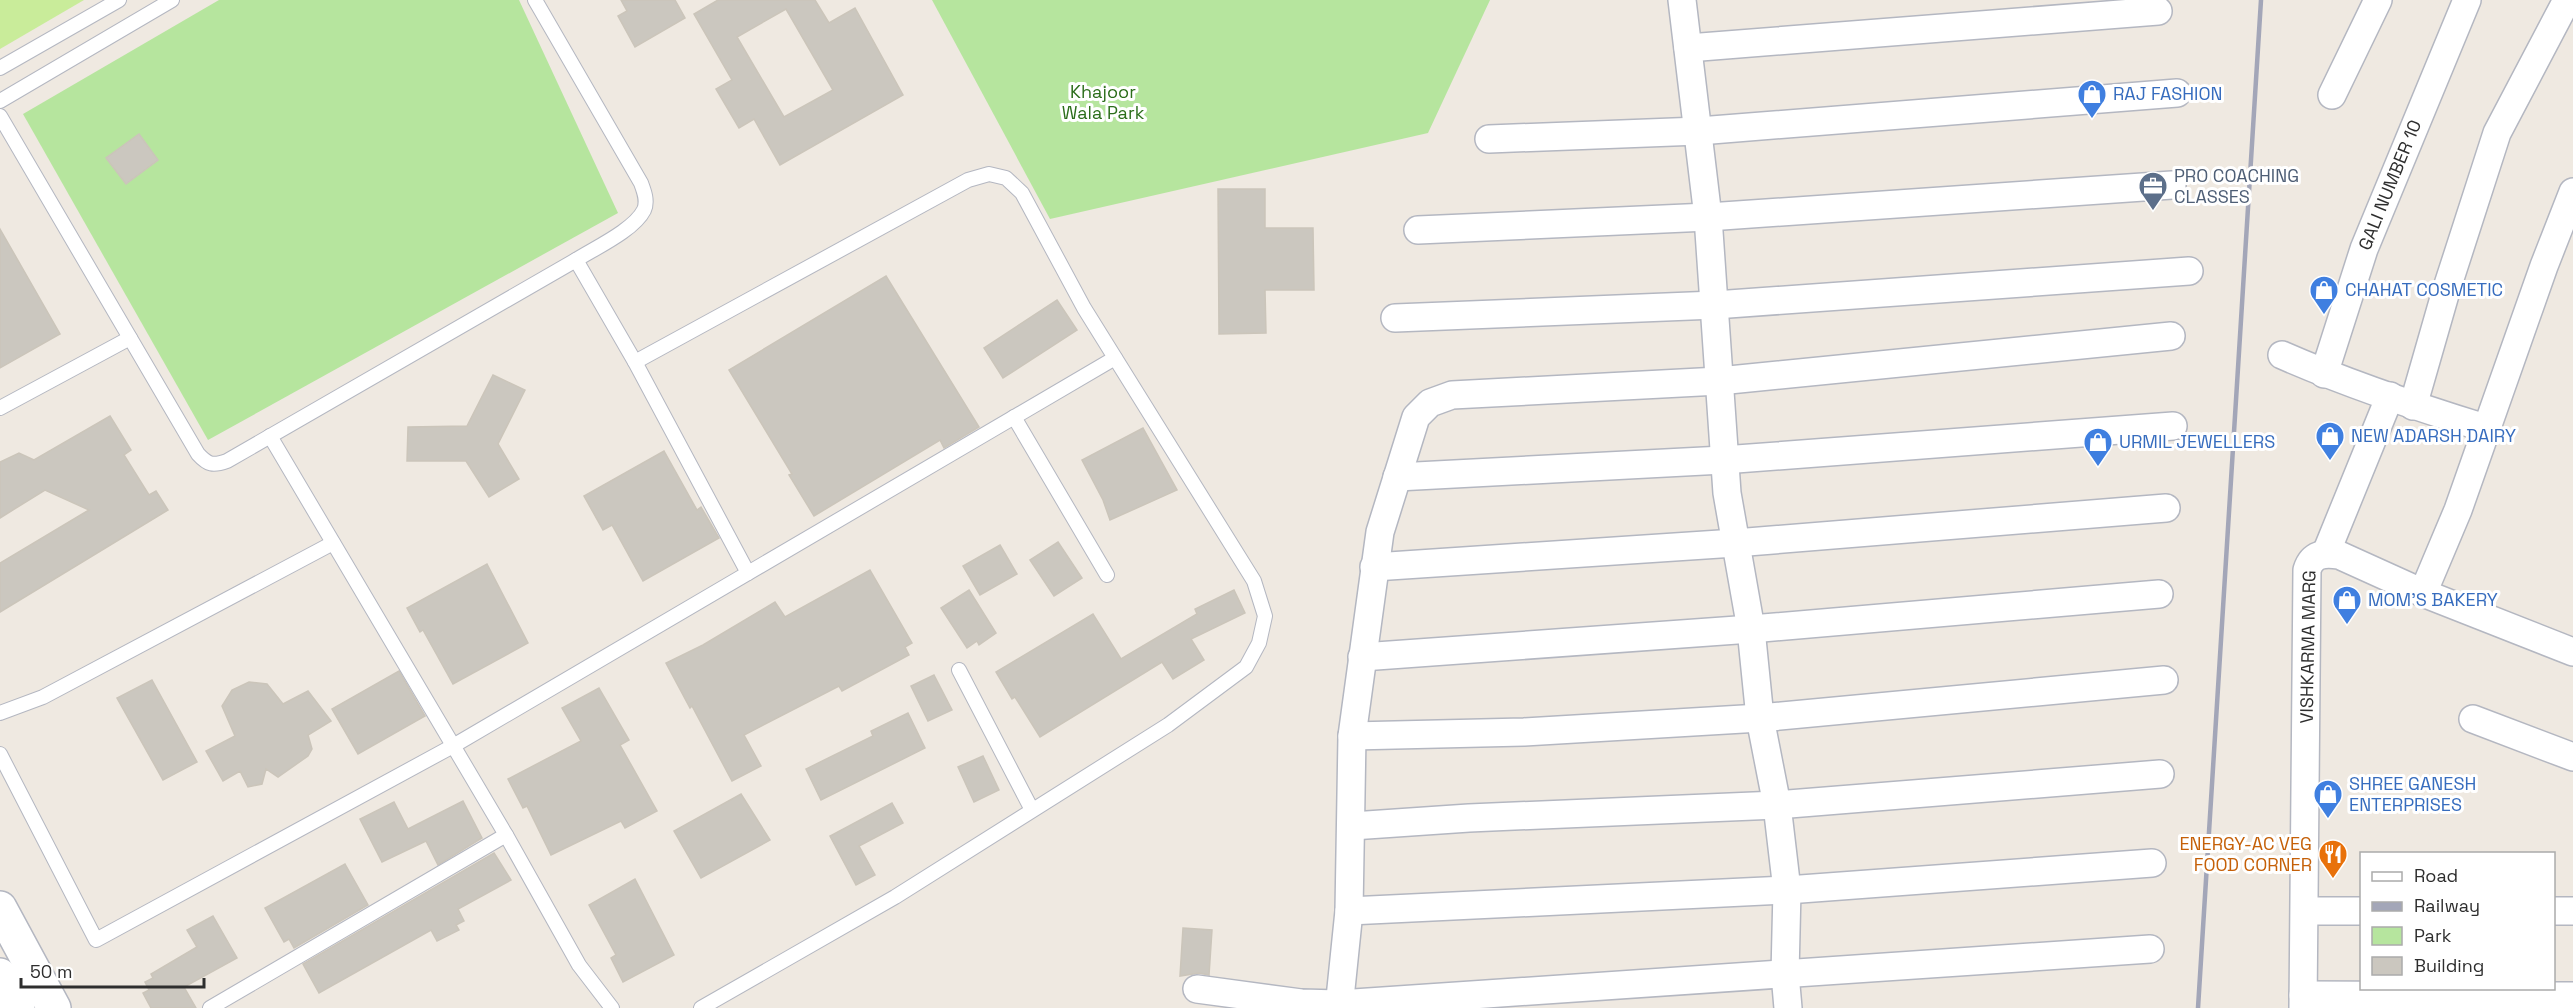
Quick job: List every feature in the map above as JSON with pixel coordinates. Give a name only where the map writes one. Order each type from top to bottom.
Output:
[{"type":"main road","points":[[0,908],[54,1008]]},
{"type":"main road","points":[[0,975],[18,1008]]},
{"type":"street","points":[[1682,0],[1708,217],[1724,460],[1735,543],[1751,629],[1760,718],[1777,805],[1787,890],[1785,974],[1788,1008]]},
{"type":"street","points":[[2332,94],[2378,0]]},
{"type":"street","name":"GALI NUMBER 10","points":[[2324,374],[2364,249],[2467,0]]},
{"type":"street","points":[[2326,554],[2402,401],[2446,291],[2497,133],[2567,0]]},
{"type":"street","points":[[1688,48],[2158,11]]},
{"type":"street","points":[[1489,139],[1699,130],[2177,93]]},
{"type":"street","points":[[1418,230],[1708,217],[2172,185]]},
{"type":"street","points":[[2423,593],[2458,510],[2544,266],[2573,192]]},
{"type":"street","points":[[1395,318],[1715,305],[2189,271]]},
{"type":"street","points":[[1339,1006],[1349,910],[1352,736],[1374,567],[1380,532],[1416,417],[1430,403],[1452,395],[1719,381],[2171,336]]},
{"type":"street","points":[[2282,356],[2324,374],[2486,428]]},
{"type":"street","points":[[1397,477],[1724,460],[2173,426]]},
{"type":"street","points":[[1374,567],[1735,543],[2166,508]]},
{"type":"street","name":"VISHKARMA MARG","points":[[2305,910],[2307,570],[2315,555],[2339,555],[2423,593],[2572,650]]},
{"type":"street","points":[[1362,657],[1751,629],[2159,594]]},
{"type":"street","points":[[1352,736],[1524,732],[1760,718],[2164,680]]},
{"type":"street","points":[[2473,719],[2573,757]]},
{"type":"street","points":[[1352,826],[1481,817],[1777,805],[2160,774]]},
{"type":"street","points":[[1349,910],[1787,890],[2152,863]]},
{"type":"street","points":[[2360,911],[2305,910],[2303,1002],[2573,996]]},
{"type":"street","points":[[2555,911],[2573,911]]},
{"type":"street","points":[[1197,988],[1301,1003],[1339,1006],[2150,949]]},
{"type":"lane","points":[[0,69],[119,0]]},
{"type":"lane","points":[[0,101],[172,0]]},
{"type":"lane","points":[[0,116],[198,454],[207,464],[216,465],[227,461],[576,260],[634,224],[645,209],[645,194],[641,183],[535,0]]},
{"type":"lane","points":[[635,362],[968,180],[989,174],[1006,178],[1022,193],[1084,308],[1254,581],[1265,616],[1259,643],[1246,667],[1168,725],[895,897],[701,1008]]},
{"type":"lane","points":[[576,260],[635,362],[748,573]]},
{"type":"lane","points":[[0,408],[130,338]]},
{"type":"lane","points":[[0,753],[96,940],[453,746],[1115,358]]},
{"type":"lane","points":[[1014,417],[1107,575]]},
{"type":"lane","points":[[270,436],[506,835],[579,964],[612,1008]]},
{"type":"lane","points":[[0,713],[43,697],[333,543]]},
{"type":"lane","points":[[959,670],[1032,810]]},
{"type":"lane","points":[[210,1008],[506,835]]},
{"type":"green space","points":[[0,0],[84,0],[0,49]]},
{"type":"green space","points":[[219,0],[519,0],[618,213],[208,440],[23,114]]},
{"type":"green space","name":"Khajoor Wala Park","points":[[932,0],[1490,0],[1428,133],[1050,219]]},
{"type":"building","points":[[621,0],[675,0],[685,18],[635,47],[618,16],[627,11]]},
{"type":"building","points":[[718,0],[815,0],[829,23],[855,8],[903,95],[780,165],[754,119],[739,128],[716,89],[732,80],[694,14]],"holes":[[[786,9],[833,90],[784,117],[737,37]]]},
{"type":"building","points":[[139,134],[158,160],[126,184],[106,158]]},
{"type":"building","points":[[1218,189],[1265,189],[1265,228],[1313,228],[1314,290],[1265,290],[1266,333],[1219,334]]},
{"type":"building","points":[[0,229],[60,334],[0,368]]},
{"type":"building","points":[[886,276],[979,427],[944,448],[940,440],[814,516],[789,475],[792,474],[729,370]]},
{"type":"building","points":[[1057,300],[1077,330],[1003,378],[984,348]]},
{"type":"building","points":[[493,375],[525,390],[498,444],[519,479],[489,497],[466,461],[407,461],[408,427],[467,426]]},
{"type":"building","points":[[110,416],[131,450],[124,455],[149,495],[156,491],[168,510],[0,612],[0,563],[89,510],[45,490],[0,518],[0,462],[19,453],[34,460]]},
{"type":"building","points":[[1143,428],[1177,490],[1110,520],[1103,500],[1082,460]]},
{"type":"building","points":[[664,451],[697,510],[701,507],[719,538],[643,581],[612,525],[603,530],[584,496]]},
{"type":"building","points":[[1058,542],[1082,578],[1054,596],[1030,560]]},
{"type":"building","points":[[1000,545],[1017,574],[980,595],[963,566]]},
{"type":"building","points":[[487,564],[528,643],[453,684],[423,630],[420,632],[407,608]]},
{"type":"building","points":[[870,570],[912,643],[905,647],[909,655],[842,691],[839,686],[744,735],[761,766],[732,781],[666,663],[703,645],[775,602],[785,617]]},
{"type":"building","points":[[969,590],[996,633],[979,645],[977,641],[967,648],[941,608]]},
{"type":"building","points":[[1234,590],[1245,613],[1191,639],[1204,660],[1173,679],[1162,662],[1040,737],[1015,697],[1012,699],[996,672],[1093,614],[1121,659],[1197,614],[1195,609]]},
{"type":"building","points":[[399,671],[425,716],[358,754],[332,709]]},
{"type":"building","points":[[934,675],[952,710],[928,721],[911,686]]},
{"type":"building","points":[[152,680],[197,762],[163,780],[117,698]]},
{"type":"building","points":[[249,682],[267,684],[283,704],[308,691],[331,721],[308,735],[312,749],[308,756],[278,777],[266,769],[262,784],[248,787],[240,771],[223,781],[206,751],[235,736],[222,706],[232,690]]},
{"type":"building","points":[[599,688],[629,740],[620,745],[657,811],[625,828],[621,821],[551,855],[527,806],[523,808],[508,779],[581,741],[562,708]]},
{"type":"building","points":[[908,713],[925,748],[821,800],[806,769],[873,736],[871,731]]},
{"type":"building","points":[[983,756],[999,790],[974,802],[958,767]]},
{"type":"building","points":[[741,794],[770,840],[701,878],[674,831]]},
{"type":"building","points":[[463,801],[482,838],[438,865],[426,841],[382,862],[360,819],[394,802],[408,829]]},
{"type":"building","points":[[892,803],[903,823],[859,846],[875,875],[856,885],[830,836]]},
{"type":"building","points":[[494,853],[511,880],[458,909],[464,921],[456,925],[459,930],[437,941],[431,930],[319,993],[303,964]]},
{"type":"building","points":[[345,864],[368,905],[294,948],[289,939],[284,942],[265,908]]},
{"type":"building","points":[[635,879],[674,955],[623,982],[611,958],[616,955],[589,905]]},
{"type":"building","points":[[213,916],[237,958],[184,987],[196,1008],[151,1008],[143,993],[149,990],[145,982],[153,978],[151,974],[197,947],[187,930]]},
{"type":"building","points":[[1183,928],[1212,930],[1209,975],[1199,973],[1180,976]]},
{"type":"railway","points":[[2198,1008],[2261,0]]},
{"type":"place","name":"RAJ FASHION","points":[[2092,120]]},
{"type":"place","name":"PRO COACHING CLASSES","points":[[2153,212]]},
{"type":"place","name":"CHAHAT COSMETIC","points":[[2324,316]]},
{"type":"place","name":"NEW ADARSH DAIRY","points":[[2330,462]]},
{"type":"place","name":"URMIL JEWELLERS","points":[[2098,468]]},
{"type":"place","name":"MOM'S BAKERY","points":[[2347,626]]},
{"type":"place","name":"SHREE GANESH ENTERPRISES","points":[[2328,820]]},
{"type":"place","name":"ENERGY-AC VEG FOOD CORNER","points":[[2333,880]]}]
